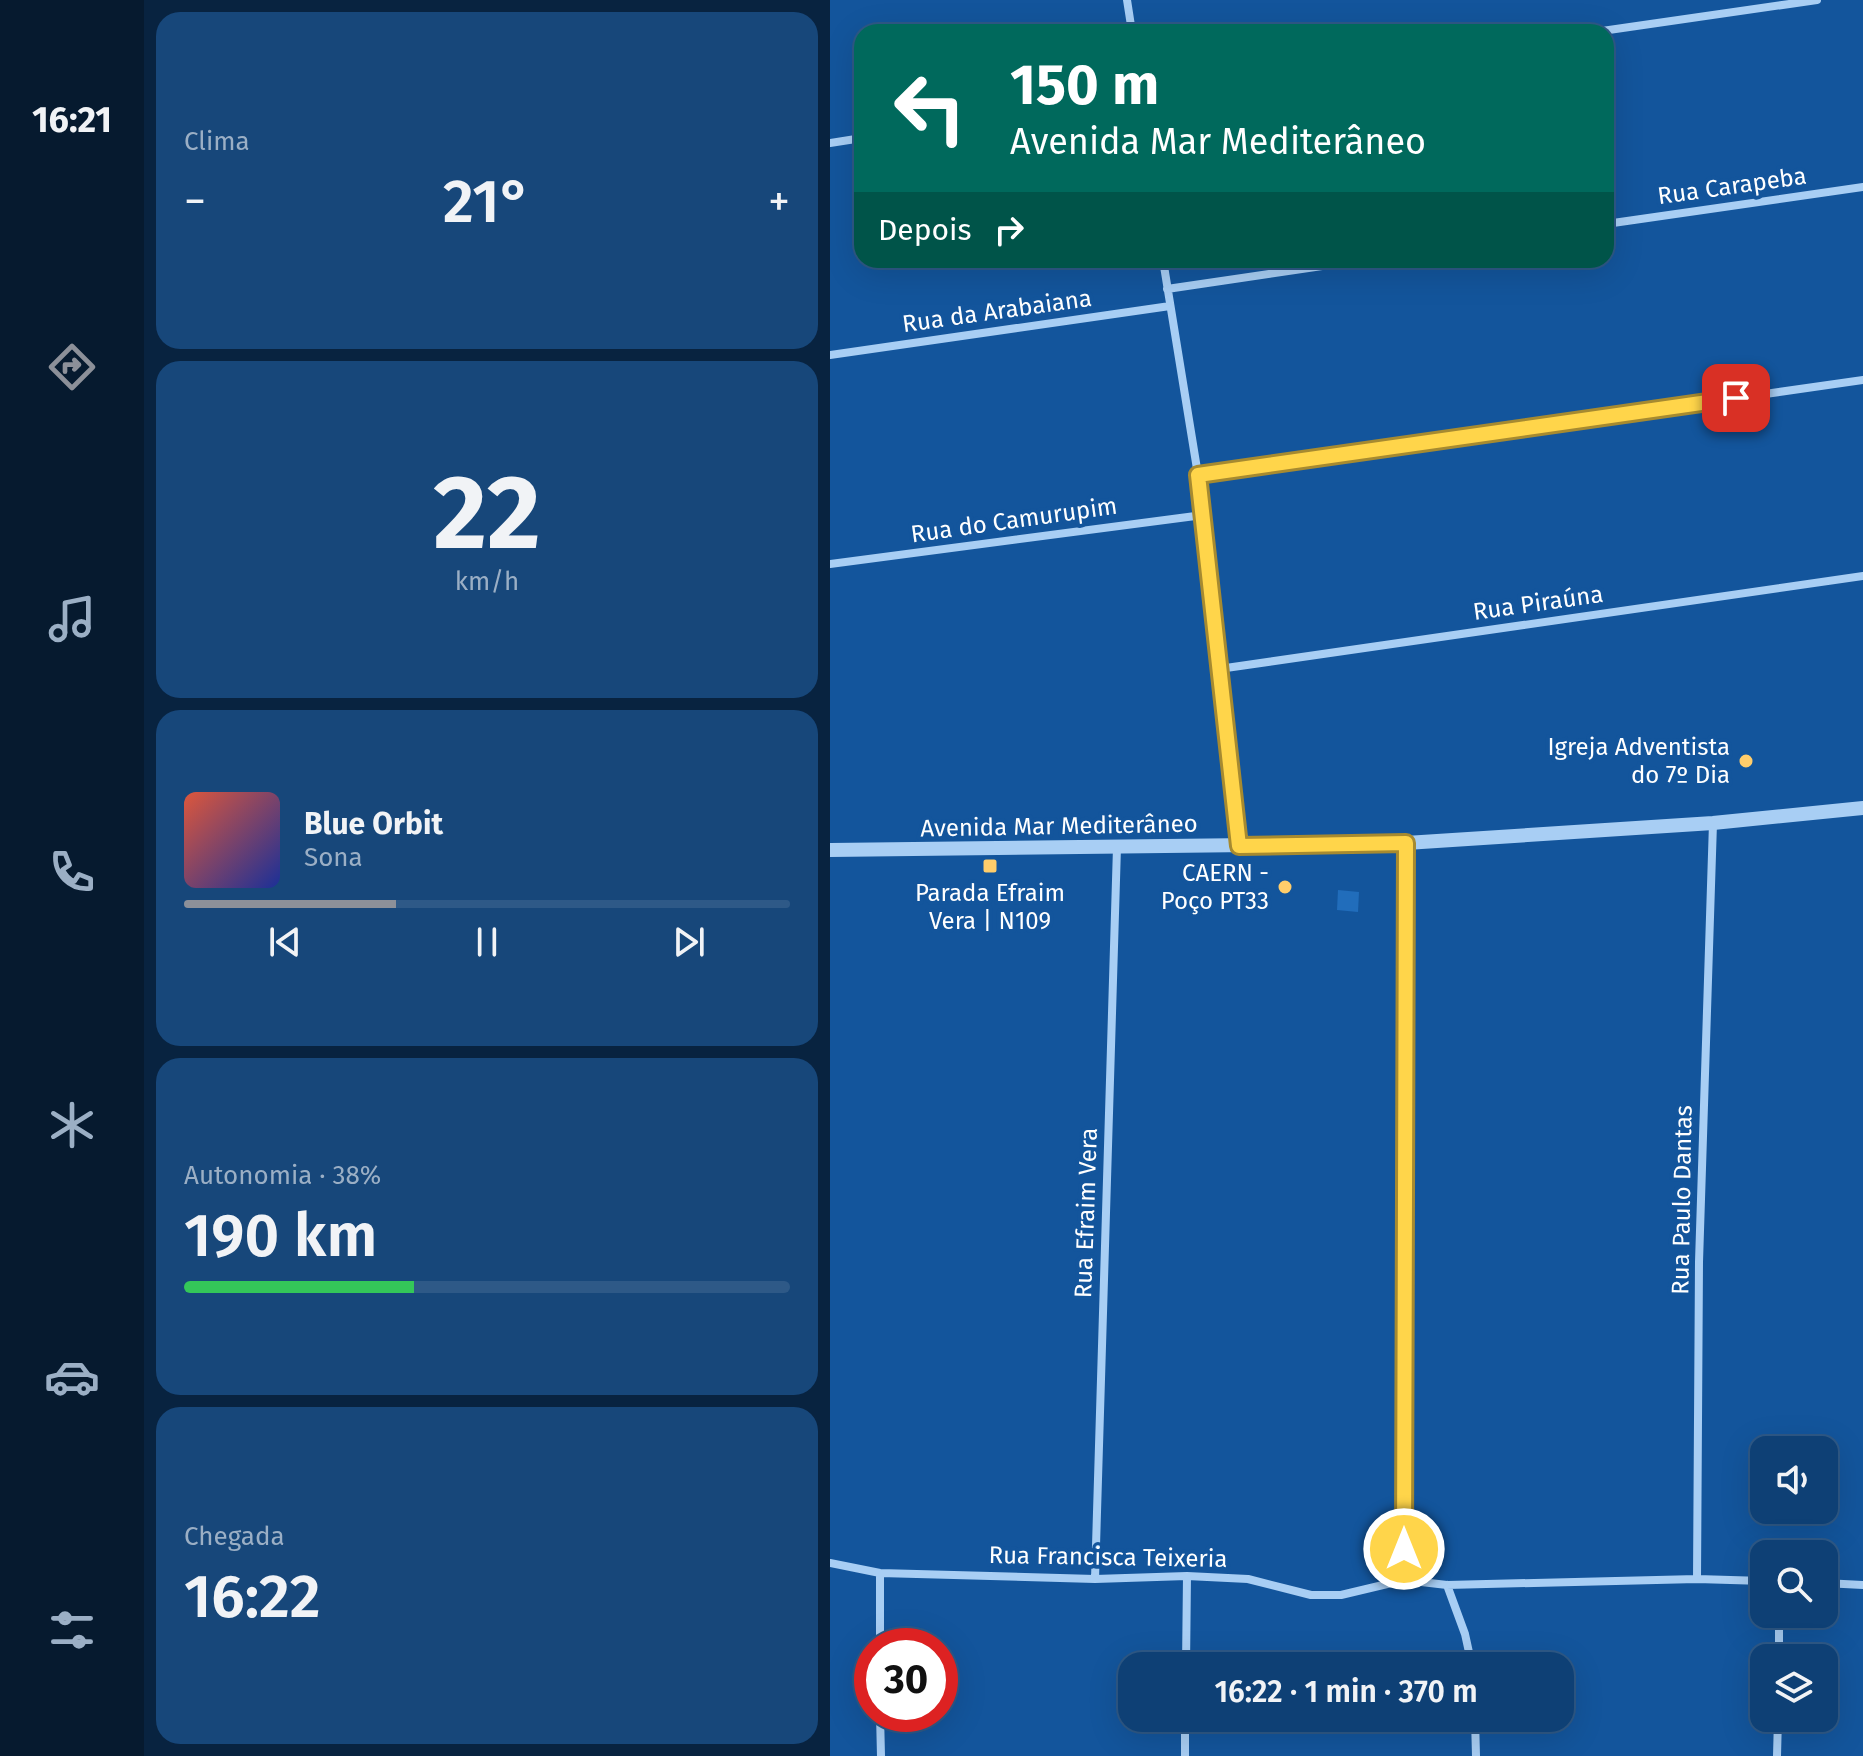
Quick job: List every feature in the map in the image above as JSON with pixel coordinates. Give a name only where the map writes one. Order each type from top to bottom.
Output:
[{"type":"street","points":[[1127,0],[1131,24]]},
{"type":"street","points":[[1614,29],[1817,0]]},
{"type":"street","points":[[830,143],[854,139]]},
{"type":"street","name":"Rua Carapeba","points":[[1614,223],[1863,187]]},
{"type":"street","points":[[1164,268],[1198,475],[1239,846]]},
{"type":"street","points":[[1167,289],[1309,268]]},
{"type":"street","name":"Rua da Arabaiana","points":[[830,355],[1170,306]]},
{"type":"street","points":[[1198,475],[1863,380]]},
{"type":"street","name":"Rua do Camurupim","points":[[830,564],[1203,515]]},
{"type":"street","name":"Rua Piraúna","points":[[1219,669],[1863,576]]},
{"type":"street","name":"Avenida Mar Mediterâneo","points":[[830,850],[1406,843],[1713,823],[1863,808]]},
{"type":"street","name":"Rua Paulo Dantas","points":[[1697,1579],[1699,1262],[1713,823]]},
{"type":"street","points":[[1404,1580],[1406,843]]},
{"type":"street","name":"Rua Efraim Vera","points":[[1095,1579],[1117,847]]},
{"type":"street","name":"Rua Francisca Teixeria","points":[[830,1563],[880,1573],[1095,1579],[1187,1576],[1248,1579],[1311,1595],[1341,1595],[1404,1580],[1447,1585],[1750,1581]]},
{"type":"street","points":[[880,1573],[880,1628]]},
{"type":"street","points":[[1186,1652],[1187,1576]]},
{"type":"street","points":[[1838,1584],[1863,1585]]},
{"type":"street","points":[[1447,1585],[1469,1652]]},
{"type":"street","points":[[880,1732],[881,1756]]},
{"type":"street","points":[[1185,1732],[1185,1756]]},
{"type":"street","points":[[1475,1732],[1476,1756]]},
{"type":"street","points":[[1777,1756],[1778,1732]]},
{"type":"building","points":[[1338,890],[1359,892],[1358,912],[1337,910]]},
{"type":"place","name":"Igreja Adventista do 7º Dia","points":[[1746,761]]},
{"type":"place","name":"Parada Efraim Vera | N109","points":[[990,866]]},
{"type":"place","name":"CAERN - Poço PT33","points":[[1285,887]]},
{"type":"route","points":[[1404,1549],[1406,843],[1239,846],[1198,475],[1736,398]]}]
